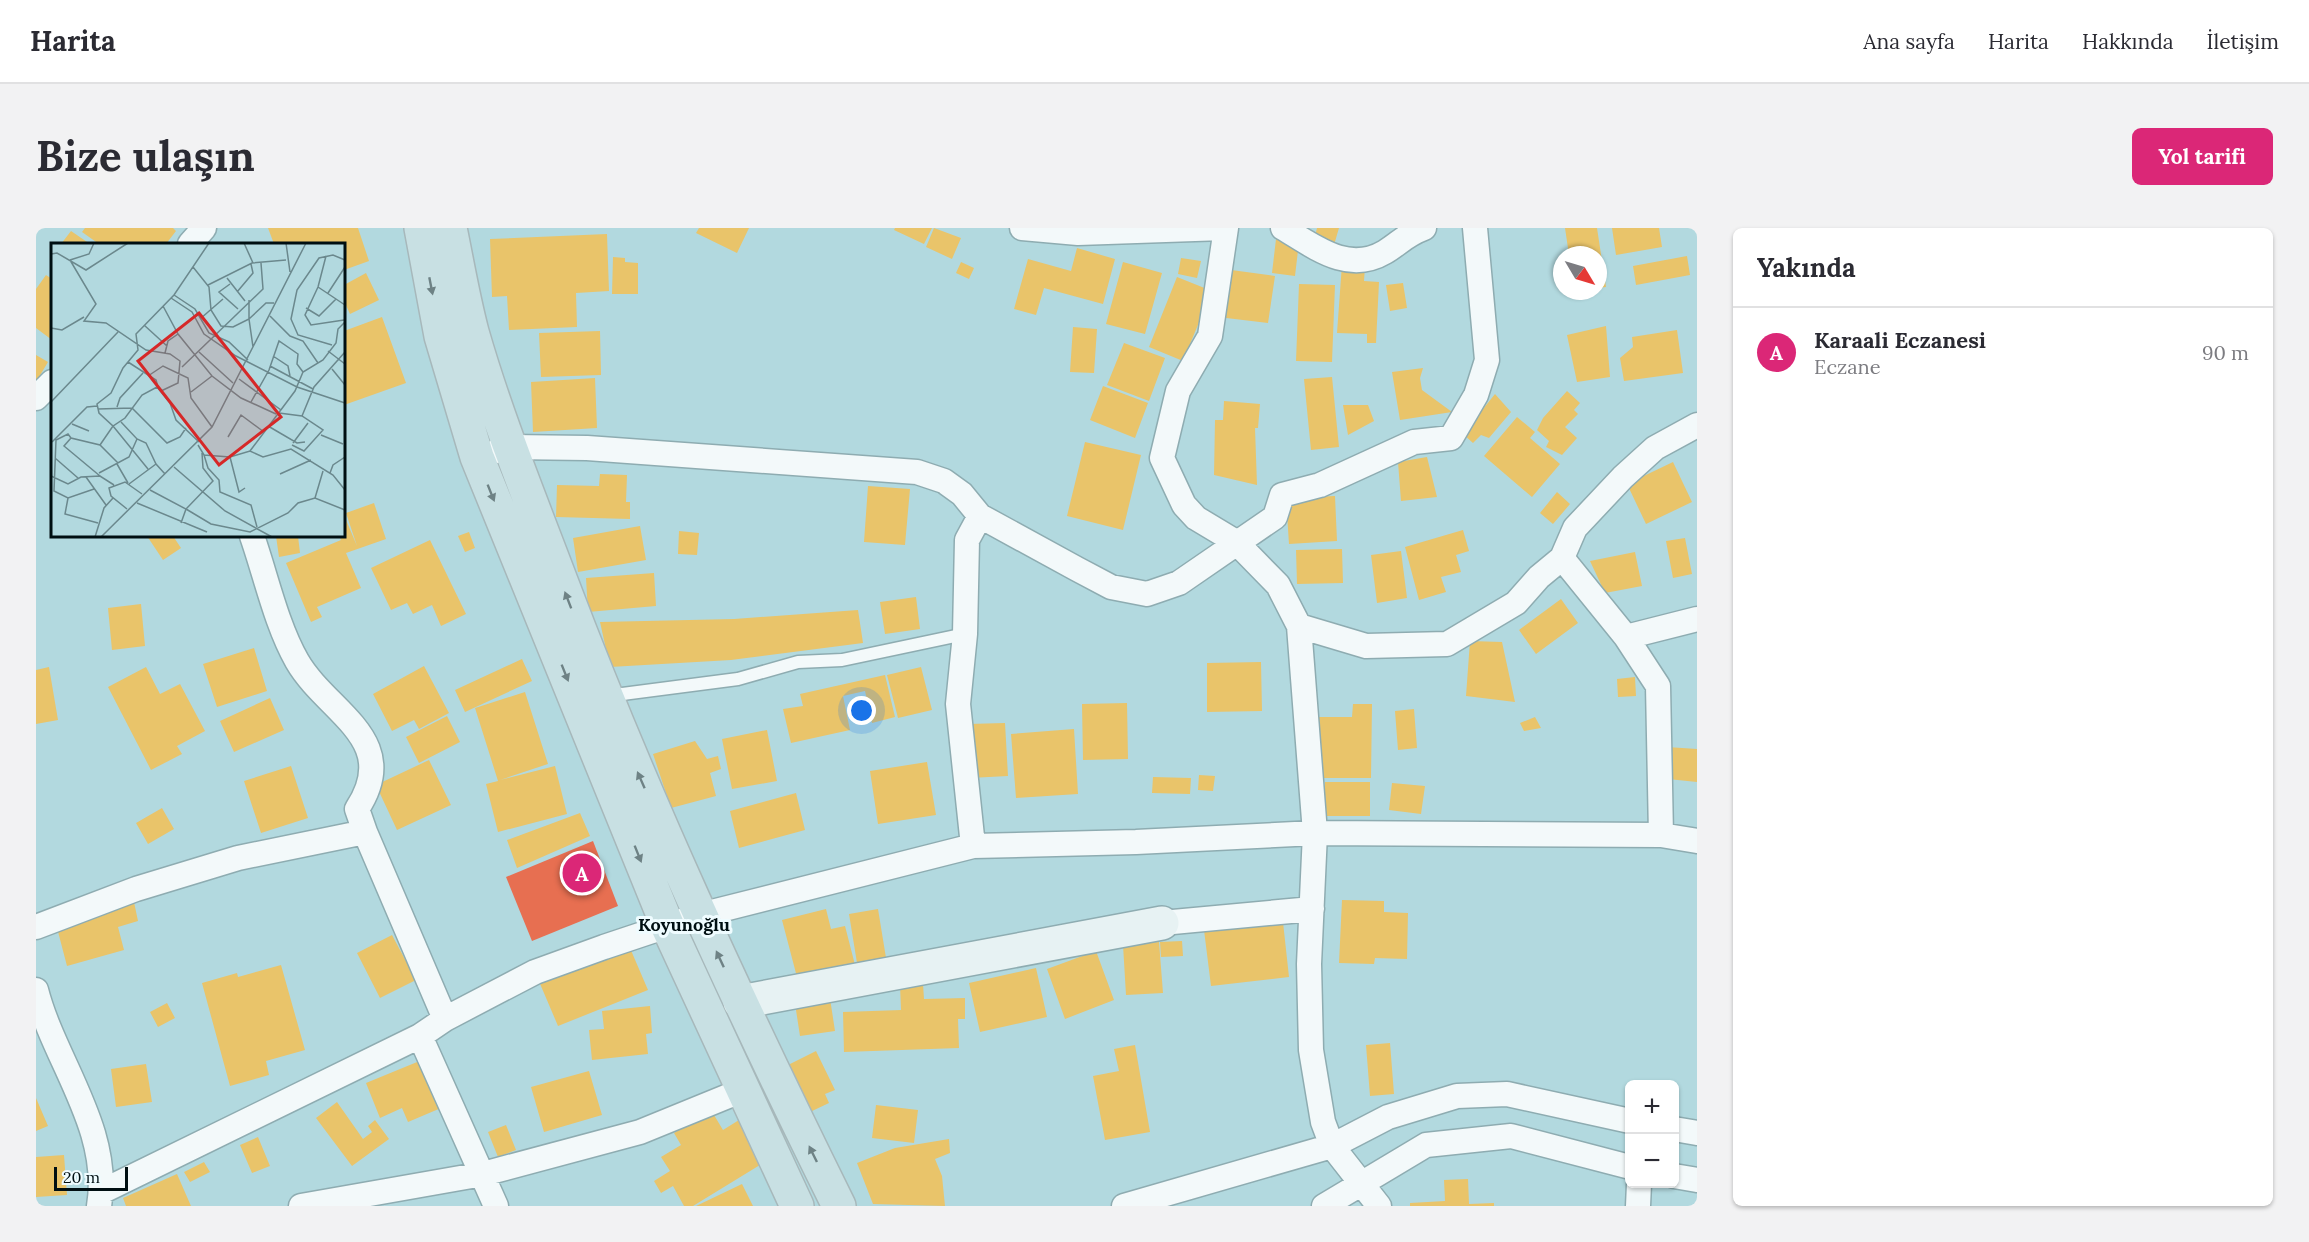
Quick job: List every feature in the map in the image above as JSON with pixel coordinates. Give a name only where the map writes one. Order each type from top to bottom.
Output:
[{"type":"highway","points":[[421,228],[441,336],[477,457],[668,927],[797,1206]]},
{"type":"highway","points":[[450,228],[472,331],[511,447],[604,696],[740,1002],[839,1206]]},
{"type":"street","points":[[191,243],[204,228]]},
{"type":"street","points":[[1022,228],[1078,233],[1225,228],[1210,336],[1178,391],[1162,458],[1184,505],[1197,518],[1236,542],[1278,585],[1299,626],[1315,832],[1309,964],[1311,1050],[1323,1122],[1332,1146],[1379,1206]]},
{"type":"street","points":[[1283,228],[1330,256],[1350,261],[1368,260],[1386,252],[1406,235],[1424,228]]},
{"type":"street","points":[[477,457],[511,447],[588,448],[917,472],[944,481],[962,494],[980,516],[1112,587],[1147,594],[1179,583],[1275,517],[1282,495],[1320,485],[1414,442],[1451,438],[1476,395],[1487,360],[1475,228]]},
{"type":"street","points":[[1299,626],[1366,646],[1447,644],[1516,603],[1539,577],[1563,558],[1575,528],[1623,477],[1655,448],[1697,425]]},
{"type":"street","points":[[973,846],[958,704],[965,634],[967,540],[980,516]]},
{"type":"street","points":[[252,537],[297,661],[362,736],[369,752],[372,782],[357,809],[445,1019]]},
{"type":"street","points":[[1563,558],[1626,637],[1658,686],[1661,835]]},
{"type":"street","points":[[1626,637],[1697,619]]},
{"type":"street","points":[[36,927],[136,889],[238,858],[365,832]]},
{"type":"street","points":[[36,990],[39,1016],[66,1064],[93,1139],[100,1199],[420,1036],[445,1019],[535,972],[700,915],[973,846],[1136,842],[1315,832],[1661,835],[1697,841]]},
{"type":"street","points":[[740,1002],[1162,923],[1312,909]]},
{"type":"street","points":[[420,1036],[496,1206]]},
{"type":"street","points":[[301,1206],[483,1174],[640,1132],[743,1090]]},
{"type":"street","points":[[1124,1206],[1332,1146],[1388,1117],[1457,1096],[1507,1094],[1625,1120]]},
{"type":"street","points":[[1679,1130],[1697,1132]]},
{"type":"street","points":[[1324,1206],[1426,1145],[1511,1136],[1625,1166]]},
{"type":"street","points":[[1679,1177],[1697,1180]]},
{"type":"street","points":[[1638,1206],[1640,1188]]},
{"type":"lane","points":[[604,696],[738,679],[798,662],[842,660],[965,634]]},
{"type":"building: Konut","points":[[85,228],[173,228],[176,231],[167,243],[98,243],[82,232]]},
{"type":"building: Konut","points":[[268,228],[358,228],[369,261],[345,270],[345,243],[274,243]]},
{"type":"building: Konut","points":[[699,228],[749,228],[737,253],[696,233]]},
{"type":"building: Konut","points":[[895,228],[932,228],[924,244],[894,230]]},
{"type":"building: Konut","points":[[934,228],[961,238],[952,259],[926,247]]},
{"type":"building: Konut","points":[[1317,228],[1339,228],[1334,245],[1314,240]]},
{"type":"building: Konut","points":[[1565,228],[1597,228],[1600,246],[1568,246]]},
{"type":"building: Konut","points":[[1612,228],[1659,228],[1662,247],[1616,255]]},
{"type":"building: Konut","points":[[71,231],[89,243],[62,243]]},
{"type":"building: Konut","points":[[607,234],[609,291],[576,293],[577,327],[509,330],[507,296],[492,297],[490,239]]},
{"type":"building: Konut","points":[[1276,239],[1299,242],[1295,276],[1272,273]]},
{"type":"building: Konut","points":[[1077,248],[1115,259],[1103,304],[1044,288],[1036,315],[1014,309],[1028,259],[1071,271]]},
{"type":"building: Konut","points":[[1687,256],[1690,275],[1636,285],[1633,266]]},
{"type":"building: Konut","points":[[613,257],[625,258],[625,262],[638,263],[638,294],[612,294]]},
{"type":"building: Konut","points":[[1181,258],[1201,261],[1197,278],[1178,274]]},
{"type":"building: Konut","points":[[961,262],[974,268],[969,279],[956,273]]},
{"type":"building: Konut","points":[[1123,262],[1162,273],[1145,334],[1106,324]]},
{"type":"building: Konut","points":[[1342,264],[1365,266],[1364,281],[1379,282],[1376,343],[1367,343],[1367,334],[1337,333]]},
{"type":"building: Konut","points":[[1224,269],[1275,276],[1268,323],[1218,317]]},
{"type":"building: Konut","points":[[366,273],[379,300],[350,314],[345,303],[345,284]]},
{"type":"building: Konut","points":[[46,275],[51,278],[51,339],[36,328],[36,289]]},
{"type":"building: Konut","points":[[1177,277],[1212,291],[1183,361],[1149,347]]},
{"type":"building: Konut","points":[[1403,283],[1407,308],[1390,311],[1386,285]]},
{"type":"building: Konut","points":[[1299,284],[1335,285],[1332,362],[1296,361]]},
{"type":"building: Konut","points":[[382,317],[406,383],[345,405],[345,331]]},
{"type":"building: Konut","points":[[1606,326],[1610,377],[1577,382],[1567,335]]},
{"type":"building: Konut","points":[[1073,327],[1097,329],[1094,373],[1070,372]]},
{"type":"building: Konut","points":[[1677,330],[1683,373],[1624,381],[1620,358],[1633,347],[1632,337]]},
{"type":"building: Konut","points":[[600,331],[601,375],[541,377],[539,333]]},
{"type":"building: Konut","points":[[1124,343],[1165,358],[1149,401],[1107,385]]},
{"type":"building: Konut","points":[[36,355],[48,362],[36,382]]},
{"type":"building: Konut","points":[[1423,368],[1420,378],[1422,390],[1452,412],[1400,420],[1392,372]]},
{"type":"building: Konut","points":[[1332,377],[1339,447],[1311,450],[1304,379]]},
{"type":"building: Konut","points":[[595,378],[597,428],[533,432],[531,382]]},
{"type":"building: Konut","points":[[1103,386],[1148,403],[1135,438],[1090,420]]},
{"type":"building: Konut","points":[[1567,391],[1580,403],[1574,410],[1578,414],[1565,427],[1577,438],[1562,455],[1546,447],[1549,441],[1537,430],[1543,418]]},
{"type":"building: Konut","points":[[1495,394],[1511,412],[1489,438],[1481,435],[1473,443],[1463,434]]},
{"type":"building: Konut","points":[[1224,401],[1260,404],[1258,428],[1255,428],[1257,485],[1214,475],[1215,420],[1223,420]]},
{"type":"building: Konut","points":[[1343,405],[1368,405],[1374,421],[1348,435]]},
{"type":"building: Konut","points":[[1517,417],[1535,432],[1530,438],[1560,464],[1532,497],[1484,456]]},
{"type":"building: Konut","points":[[1085,442],[1141,455],[1123,530],[1067,516]]},
{"type":"building: Konut","points":[[1427,457],[1437,497],[1401,501],[1398,462]]},
{"type":"building: Konut","points":[[1673,462],[1692,502],[1646,524],[1627,484]]},
{"type":"building: Konut","points":[[600,474],[627,475],[626,502],[630,502],[630,519],[556,517],[557,485],[599,486]]},
{"type":"building: Konut","points":[[868,486],[910,489],[905,545],[864,542]]},
{"type":"building: Konut","points":[[1557,492],[1570,504],[1553,524],[1540,513]]},
{"type":"building: Konut","points":[[1335,496],[1337,541],[1289,544],[1286,498]]},
{"type":"building: Konut","points":[[374,503],[386,539],[346,553],[361,588],[317,607],[322,617],[311,622],[286,563],[341,540],[340,537],[345,537],[345,517],[357,546],[346,513]]},
{"type":"building: Konut","points":[[640,526],[646,560],[578,572],[573,538]]},
{"type":"building: Konut","points":[[1463,530],[1469,551],[1456,555],[1461,572],[1441,577],[1446,592],[1419,600],[1405,547]]},
{"type":"building: Konut","points":[[679,531],[699,533],[697,555],[678,554]]},
{"type":"building: Konut","points":[[469,532],[475,548],[465,552],[458,536]]},
{"type":"building: Konut","points":[[148,537],[174,537],[181,548],[163,560]]},
{"type":"building: Konut","points":[[276,537],[298,537],[300,553],[279,557]]},
{"type":"building: Konut","points":[[1685,538],[1692,574],[1673,578],[1666,541]]},
{"type":"building: Konut","points":[[430,540],[466,614],[441,626],[432,605],[413,614],[407,603],[391,610],[371,568]]},
{"type":"building: Konut","points":[[1342,549],[1343,583],[1297,584],[1296,550]]},
{"type":"building: Konut","points":[[1401,551],[1407,598],[1377,603],[1371,555]]},
{"type":"building: Konut","points":[[1635,552],[1642,586],[1605,593],[1590,561]]},
{"type":"building: Konut","points":[[654,573],[656,606],[588,612],[586,578]]},
{"type":"building: Konut","points":[[916,597],[920,629],[885,634],[880,602]]},
{"type":"building: Konut","points":[[1561,599],[1578,623],[1536,654],[1519,630]]},
{"type":"building: Konut","points":[[141,604],[145,646],[112,650],[108,608]]},
{"type":"building: Konut","points":[[858,610],[863,643],[731,660],[610,667],[600,622],[734,619]]},
{"type":"building: Konut","points":[[1470,641],[1502,642],[1515,702],[1466,696]]},
{"type":"building: Konut","points":[[254,648],[267,691],[217,707],[203,664]]},
{"type":"building: Konut","points":[[522,659],[532,681],[465,712],[455,690]]},
{"type":"building: Konut","points":[[1261,662],[1262,711],[1207,712],[1207,663]]},
{"type":"building: Konut","points":[[424,666],[449,713],[419,729],[414,720],[392,731],[373,694]]},
{"type":"building: Konut","points":[[49,667],[58,720],[36,724],[36,670]]},
{"type":"building: Konut","points":[[146,667],[160,694],[180,684],[205,731],[177,746],[182,754],[151,770],[108,687]]},
{"type":"building: Konut","points":[[921,667],[932,710],[898,718],[887,675]]},
{"type":"building: Konut","points":[[885,675],[895,717],[872,723],[865,691],[843,696],[850,730],[791,743],[783,709],[803,706],[800,694]]},
{"type":"building: Konut","points":[[1635,677],[1636,696],[1618,697],[1617,679]]},
{"type":"building: Konut","points":[[525,692],[548,764],[500,780],[555,766],[567,814],[498,832],[486,784],[498,781],[475,708]]},
{"type":"building: Konut","points":[[270,698],[284,730],[234,752],[220,721]]},
{"type":"building: Konut","points":[[1127,703],[1128,759],[1083,760],[1082,704]]},
{"type":"building: Konut","points":[[1353,704],[1372,704],[1371,778],[1317,778],[1318,717],[1352,717]]},
{"type":"building: Konut","points":[[1414,709],[1417,748],[1398,750],[1395,711]]},
{"type":"building: Konut","points":[[447,716],[460,742],[419,763],[406,737]]},
{"type":"building: Konut","points":[[1535,717],[1541,728],[1524,731],[1520,723]]},
{"type":"building: Konut","points":[[1005,723],[1008,776],[970,778],[968,724]]},
{"type":"building: Konut","points":[[1074,729],[1078,794],[1016,798],[1011,734]]},
{"type":"building: Konut","points":[[767,730],[777,781],[732,789],[722,739]]},
{"type":"building: Konut","points":[[695,741],[707,759],[718,756],[721,769],[710,773],[716,796],[671,808],[653,754]]},
{"type":"building: Konut","points":[[1667,747],[1697,749],[1697,782],[1668,779]]},
{"type":"building: Konut","points":[[429,760],[451,805],[397,830],[376,785]]},
{"type":"building: Konut","points":[[927,762],[936,815],[878,824],[870,771]]},
{"type":"building: Konut","points":[[291,766],[308,818],[261,833],[244,781]]},
{"type":"building: Konut","points":[[1199,775],[1215,776],[1213,791],[1198,790]]},
{"type":"building: Konut","points":[[1153,777],[1191,778],[1190,794],[1152,793]]},
{"type":"building: Konut","points":[[1325,782],[1370,782],[1370,816],[1324,816]]},
{"type":"building: Konut","points":[[1392,783],[1425,786],[1421,814],[1389,810]]},
{"type":"building: Konut","points":[[796,793],[805,830],[739,848],[730,811]]},
{"type":"building: Konut","points":[[162,808],[174,829],[148,844],[136,823]]},
{"type":"building: Konut","points":[[580,813],[590,836],[517,868],[507,840]]},
{"type":"building: Konut","points":[[1342,900],[1384,901],[1384,912],[1408,913],[1407,959],[1375,958],[1374,964],[1339,963]]},
{"type":"building: Konut","points":[[134,902],[138,921],[118,927],[124,950],[67,966],[56,924]]},
{"type":"building: Konut","points":[[826,909],[831,929],[845,926],[855,965],[798,981],[782,920]]},
{"type":"building: Konut","points":[[878,909],[887,964],[858,969],[849,914]]},
{"type":"building: Konut","points":[[1282,913],[1289,977],[1211,986],[1203,922]]},
{"type":"building: Konut","points":[[392,935],[416,980],[380,998],[357,953]]},
{"type":"building: Konut","points":[[627,941],[648,990],[558,1026],[538,979]]},
{"type":"building: Konut","points":[[1182,941],[1183,956],[1161,957],[1160,942]]},
{"type":"building: Konut","points":[[1159,942],[1163,993],[1126,995],[1123,945]]},
{"type":"building: Konut","points":[[1096,951],[1114,1000],[1065,1019],[1047,969]]},
{"type":"building: Konut","points":[[281,965],[305,1050],[266,1061],[269,1075],[230,1086],[202,983],[237,973],[238,977]]},
{"type":"building: Konut","points":[[1036,968],[1047,1017],[980,1032],[969,983]]},
{"type":"building: Konut","points":[[923,984],[924,999],[965,998],[965,1019],[958,1019],[959,1048],[844,1052],[843,1012],[901,1010],[900,985]]},
{"type":"building: Konut","points":[[829,992],[835,1031],[800,1036],[794,997]]},
{"type":"building: Konut","points":[[167,1003],[175,1018],[158,1027],[150,1012]]},
{"type":"building: Konut","points":[[650,1006],[652,1033],[646,1034],[648,1054],[592,1060],[589,1030],[604,1029],[602,1011]]},
{"type":"building: Konut","points":[[1390,1043],[1394,1094],[1370,1096],[1366,1045]]},
{"type":"building: Konut","points":[[1135,1045],[1150,1132],[1105,1140],[1093,1076],[1119,1071],[1114,1049]]},
{"type":"building: Konut","points":[[816,1051],[835,1090],[825,1094],[829,1103],[810,1112],[788,1065]]},
{"type":"building: Konut","points":[[422,1060],[441,1108],[408,1122],[402,1108],[380,1118],[366,1083]]},
{"type":"building: Konut","points":[[146,1064],[152,1102],[116,1107],[111,1069]]},
{"type":"building: Konut","points":[[589,1071],[602,1115],[544,1132],[531,1087]]},
{"type":"building: Konut","points":[[36,1098],[48,1126],[36,1131]]},
{"type":"building: Konut","points":[[337,1102],[363,1139],[372,1132],[368,1126],[375,1120],[389,1139],[352,1166],[316,1118]]},
{"type":"building: Konut","points":[[876,1105],[918,1110],[914,1143],[872,1138]]},
{"type":"building: Konut","points":[[711,1110],[723,1130],[739,1120],[765,1162],[693,1206],[684,1206],[673,1186],[661,1193],[654,1181],[670,1171],[661,1157],[681,1145],[674,1133]]},
{"type":"building: Konut","points":[[506,1125],[516,1150],[498,1157],[488,1132]]},
{"type":"building: Konut","points":[[258,1137],[270,1166],[252,1173],[240,1145]]},
{"type":"building: Konut","points":[[949,1139],[950,1153],[935,1159],[942,1176],[945,1206],[873,1204],[857,1163],[895,1148]]},
{"type":"building: Konut","points":[[64,1155],[67,1195],[36,1197],[36,1157]]},
{"type":"building: Konut","points":[[204,1162],[210,1172],[190,1182],[184,1172]]},
{"type":"building: Konut","points":[[177,1174],[191,1206],[126,1206],[123,1198]]},
{"type":"building: Konut","points":[[1468,1179],[1469,1204],[1494,1203],[1494,1206],[1410,1206],[1410,1203],[1445,1201],[1444,1180]]},
{"type":"building: Konut","points":[[742,1184],[753,1206],[696,1206]]},
{"type":"building: Ticaret","points":[[593,841],[618,906],[532,941],[506,877]]},
{"type":"place","name":"Karaali Eczanesi","points":[[582,873]]},
{"type":"district","name":"Koyunoğlu","points":[[684,924]]}]
